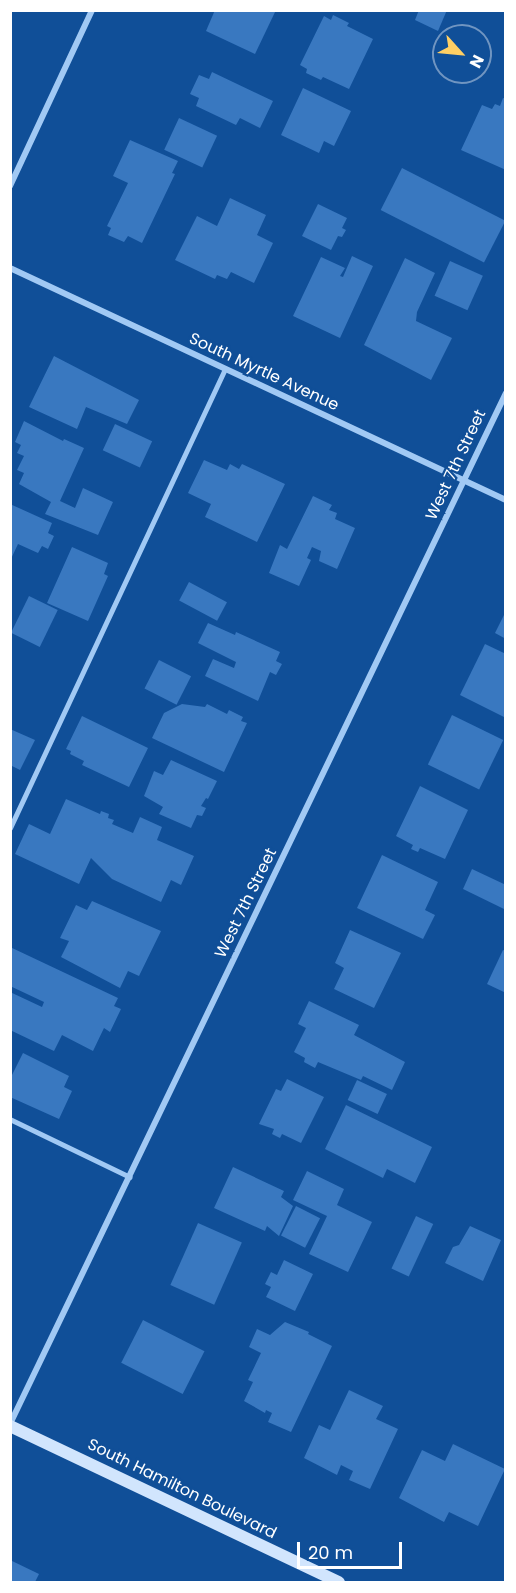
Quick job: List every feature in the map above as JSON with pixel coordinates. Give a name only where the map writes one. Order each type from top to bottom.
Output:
[{"type":"street","points":[[10,186],[92,10]]},
{"type":"street","name":"South Myrtle Avenue","points":[[10,268],[506,500]]},
{"type":"street","name":"West 7th Street","points":[[10,1425],[506,393]]},
{"type":"street","name":"South Hamilton Boulevard","points":[[10,1425],[339,1582]]},
{"type":"lane","points":[[10,828],[225,369]]},
{"type":"lane","points":[[10,1119],[130,1177]]},
{"type":"building","points":[[215,10],[276,10],[255,54],[206,31]]},
{"type":"building","points":[[419,10],[447,10],[441,24],[432,24],[432,28],[415,20]]},
{"type":"building","points":[[333,15],[349,23],[347,26],[373,39],[349,89],[323,77],[321,80],[306,73],[307,69],[300,65],[324,16],[331,20]]},
{"type":"building","points":[[212,72],[273,101],[260,128],[240,118],[236,125],[196,106],[199,98],[190,94],[199,75],[209,79]]},
{"type":"building","points":[[303,88],[351,111],[334,146],[324,141],[319,153],[281,135]]},
{"type":"building","points":[[503,98],[506,99],[506,170],[461,150],[482,105],[492,109],[495,104],[500,106]]},
{"type":"building","points":[[179,118],[217,136],[202,167],[164,150]]},
{"type":"building","points":[[130,140],[178,161],[172,173],[175,174],[142,243],[128,236],[124,242],[108,235],[111,228],[107,226],[128,183],[113,176]]},
{"type":"building","points":[[402,168],[505,221],[484,263],[381,210]]},
{"type":"building","points":[[230,198],[266,215],[257,235],[273,243],[254,283],[231,272],[227,279],[217,275],[215,279],[175,260],[197,216],[217,226]]},
{"type":"building","points":[[318,204],[347,218],[342,228],[346,230],[342,237],[338,236],[331,250],[302,236]]},
{"type":"building","points":[[352,256],[373,266],[340,338],[293,316],[321,257],[345,268],[340,276],[343,277]]},
{"type":"building","points":[[405,258],[435,273],[417,312],[416,321],[452,338],[431,380],[364,345]]},
{"type":"building","points":[[450,261],[483,276],[467,310],[435,296]]},
{"type":"building","points":[[54,356],[139,400],[127,424],[86,407],[77,429],[29,407]]},
{"type":"building","points":[[24,421],[63,441],[64,439],[84,448],[60,501],[75,508],[83,488],[113,502],[98,535],[45,514],[51,502],[19,484],[24,473],[17,470],[24,456],[17,453],[21,445],[15,442]]},
{"type":"building","points":[[115,424],[152,441],[140,468],[103,450]]},
{"type":"building","points":[[204,460],[227,470],[230,464],[239,469],[242,464],[285,484],[257,542],[205,517],[211,504],[188,493]]},
{"type":"building","points":[[313,496],[332,505],[329,510],[337,513],[335,519],[355,528],[337,569],[319,561],[321,551],[312,547],[307,558],[311,560],[299,586],[269,573],[280,545],[287,549]]},
{"type":"building","points":[[10,504],[52,523],[48,533],[54,536],[48,549],[42,546],[38,553],[18,544],[10,561]]},
{"type":"building","points":[[72,547],[108,563],[104,574],[108,576],[88,621],[47,603]]},
{"type":"building","points":[[189,582],[227,602],[217,621],[179,601]]},
{"type":"building","points":[[29,596],[58,610],[40,647],[11,633]]},
{"type":"building","points":[[506,611],[506,639],[495,633]]},
{"type":"building","points":[[208,623],[235,635],[236,632],[280,652],[276,661],[282,664],[276,675],[270,672],[258,701],[205,676],[213,659],[234,668],[236,662],[198,643]]},
{"type":"building","points":[[485,644],[506,654],[506,718],[460,695]]},
{"type":"building","points":[[159,660],[191,676],[177,705],[144,689]]},
{"type":"building","points":[[182,704],[205,707],[207,704],[227,714],[229,710],[243,717],[241,721],[247,723],[224,772],[152,738],[164,713]]},
{"type":"building","points":[[452,715],[503,740],[479,789],[428,764]]},
{"type":"building","points":[[82,716],[148,748],[129,787],[82,765],[84,761],[70,754],[71,751],[66,749]]},
{"type":"building","points":[[10,729],[35,740],[20,770],[10,765]]},
{"type":"building","points":[[171,760],[217,781],[208,799],[206,798],[201,806],[206,808],[202,816],[197,815],[191,828],[159,814],[163,807],[144,796],[154,771],[163,775]]},
{"type":"building","points":[[420,786],[468,810],[445,859],[420,848],[418,852],[411,849],[413,845],[396,836]]},
{"type":"building","points":[[66,799],[100,814],[101,811],[109,814],[108,818],[114,820],[112,824],[133,833],[140,817],[162,827],[157,840],[194,856],[181,885],[171,880],[161,902],[112,879],[91,858],[79,884],[15,854],[29,824],[50,834]]},
{"type":"building","points":[[382,855],[438,882],[425,910],[435,915],[423,939],[357,908]]},
{"type":"building","points":[[472,869],[506,885],[504,909],[463,889]]},
{"type":"building","points":[[92,901],[161,931],[139,976],[128,971],[120,988],[61,957],[69,941],[60,938],[76,905],[87,910]]},
{"type":"building","points":[[350,930],[401,953],[374,1008],[334,989],[344,968],[335,963]]},
{"type":"building","points":[[10,947],[118,998],[114,1006],[121,1009],[110,1032],[104,1028],[93,1051],[62,1035],[54,1051],[10,1030],[10,992],[42,1007],[44,1002],[10,986]]},
{"type":"building","points":[[503,950],[506,951],[506,993],[487,984]]},
{"type":"building","points":[[309,1001],[359,1025],[354,1035],[405,1062],[392,1090],[363,1076],[361,1080],[318,1062],[315,1068],[304,1062],[305,1058],[294,1052],[306,1028],[298,1024]]},
{"type":"building","points":[[23,1053],[69,1076],[64,1087],[72,1091],[59,1119],[10,1097],[10,1079]]},
{"type":"building","points":[[287,1079],[324,1097],[301,1143],[282,1134],[280,1138],[272,1134],[274,1129],[259,1124],[276,1089],[281,1091]]},
{"type":"building","points":[[357,1080],[387,1094],[378,1114],[348,1100]]},
{"type":"building","points":[[346,1105],[432,1147],[415,1183],[387,1169],[383,1178],[325,1149]]},
{"type":"building","points":[[233,1167],[284,1191],[281,1197],[293,1206],[279,1236],[267,1226],[265,1231],[214,1208]]},
{"type":"building","points":[[307,1171],[344,1189],[337,1205],[372,1222],[348,1272],[309,1254],[327,1216],[293,1200]]},
{"type":"building","points":[[296,1206],[320,1218],[305,1248],[281,1235]]},
{"type":"building","points":[[416,1216],[433,1224],[409,1277],[391,1269]]},
{"type":"building","points":[[198,1223],[242,1243],[214,1305],[170,1285]]},
{"type":"building","points":[[470,1226],[501,1240],[483,1281],[445,1263],[453,1247],[459,1245]]},
{"type":"building","points":[[284,1260],[313,1274],[295,1311],[266,1297],[271,1287],[265,1284],[271,1272],[277,1275]]},
{"type":"building","points":[[143,1320],[204,1351],[183,1394],[121,1363]]},
{"type":"building","points":[[285,1322],[309,1332],[308,1334],[332,1346],[291,1432],[268,1422],[272,1413],[266,1410],[265,1413],[244,1401],[253,1382],[248,1380],[261,1353],[249,1347],[257,1329],[270,1335]]},
{"type":"building","points":[[349,1390],[383,1406],[376,1419],[398,1429],[370,1489],[349,1480],[353,1471],[341,1465],[337,1475],[304,1458],[319,1425],[330,1430]]},
{"type":"building","points":[[453,1444],[505,1469],[478,1526],[449,1512],[444,1522],[399,1498],[422,1450],[445,1461]]},
{"type":"building","points":[[10,1560],[39,1574],[35,1582],[10,1582]]}]
